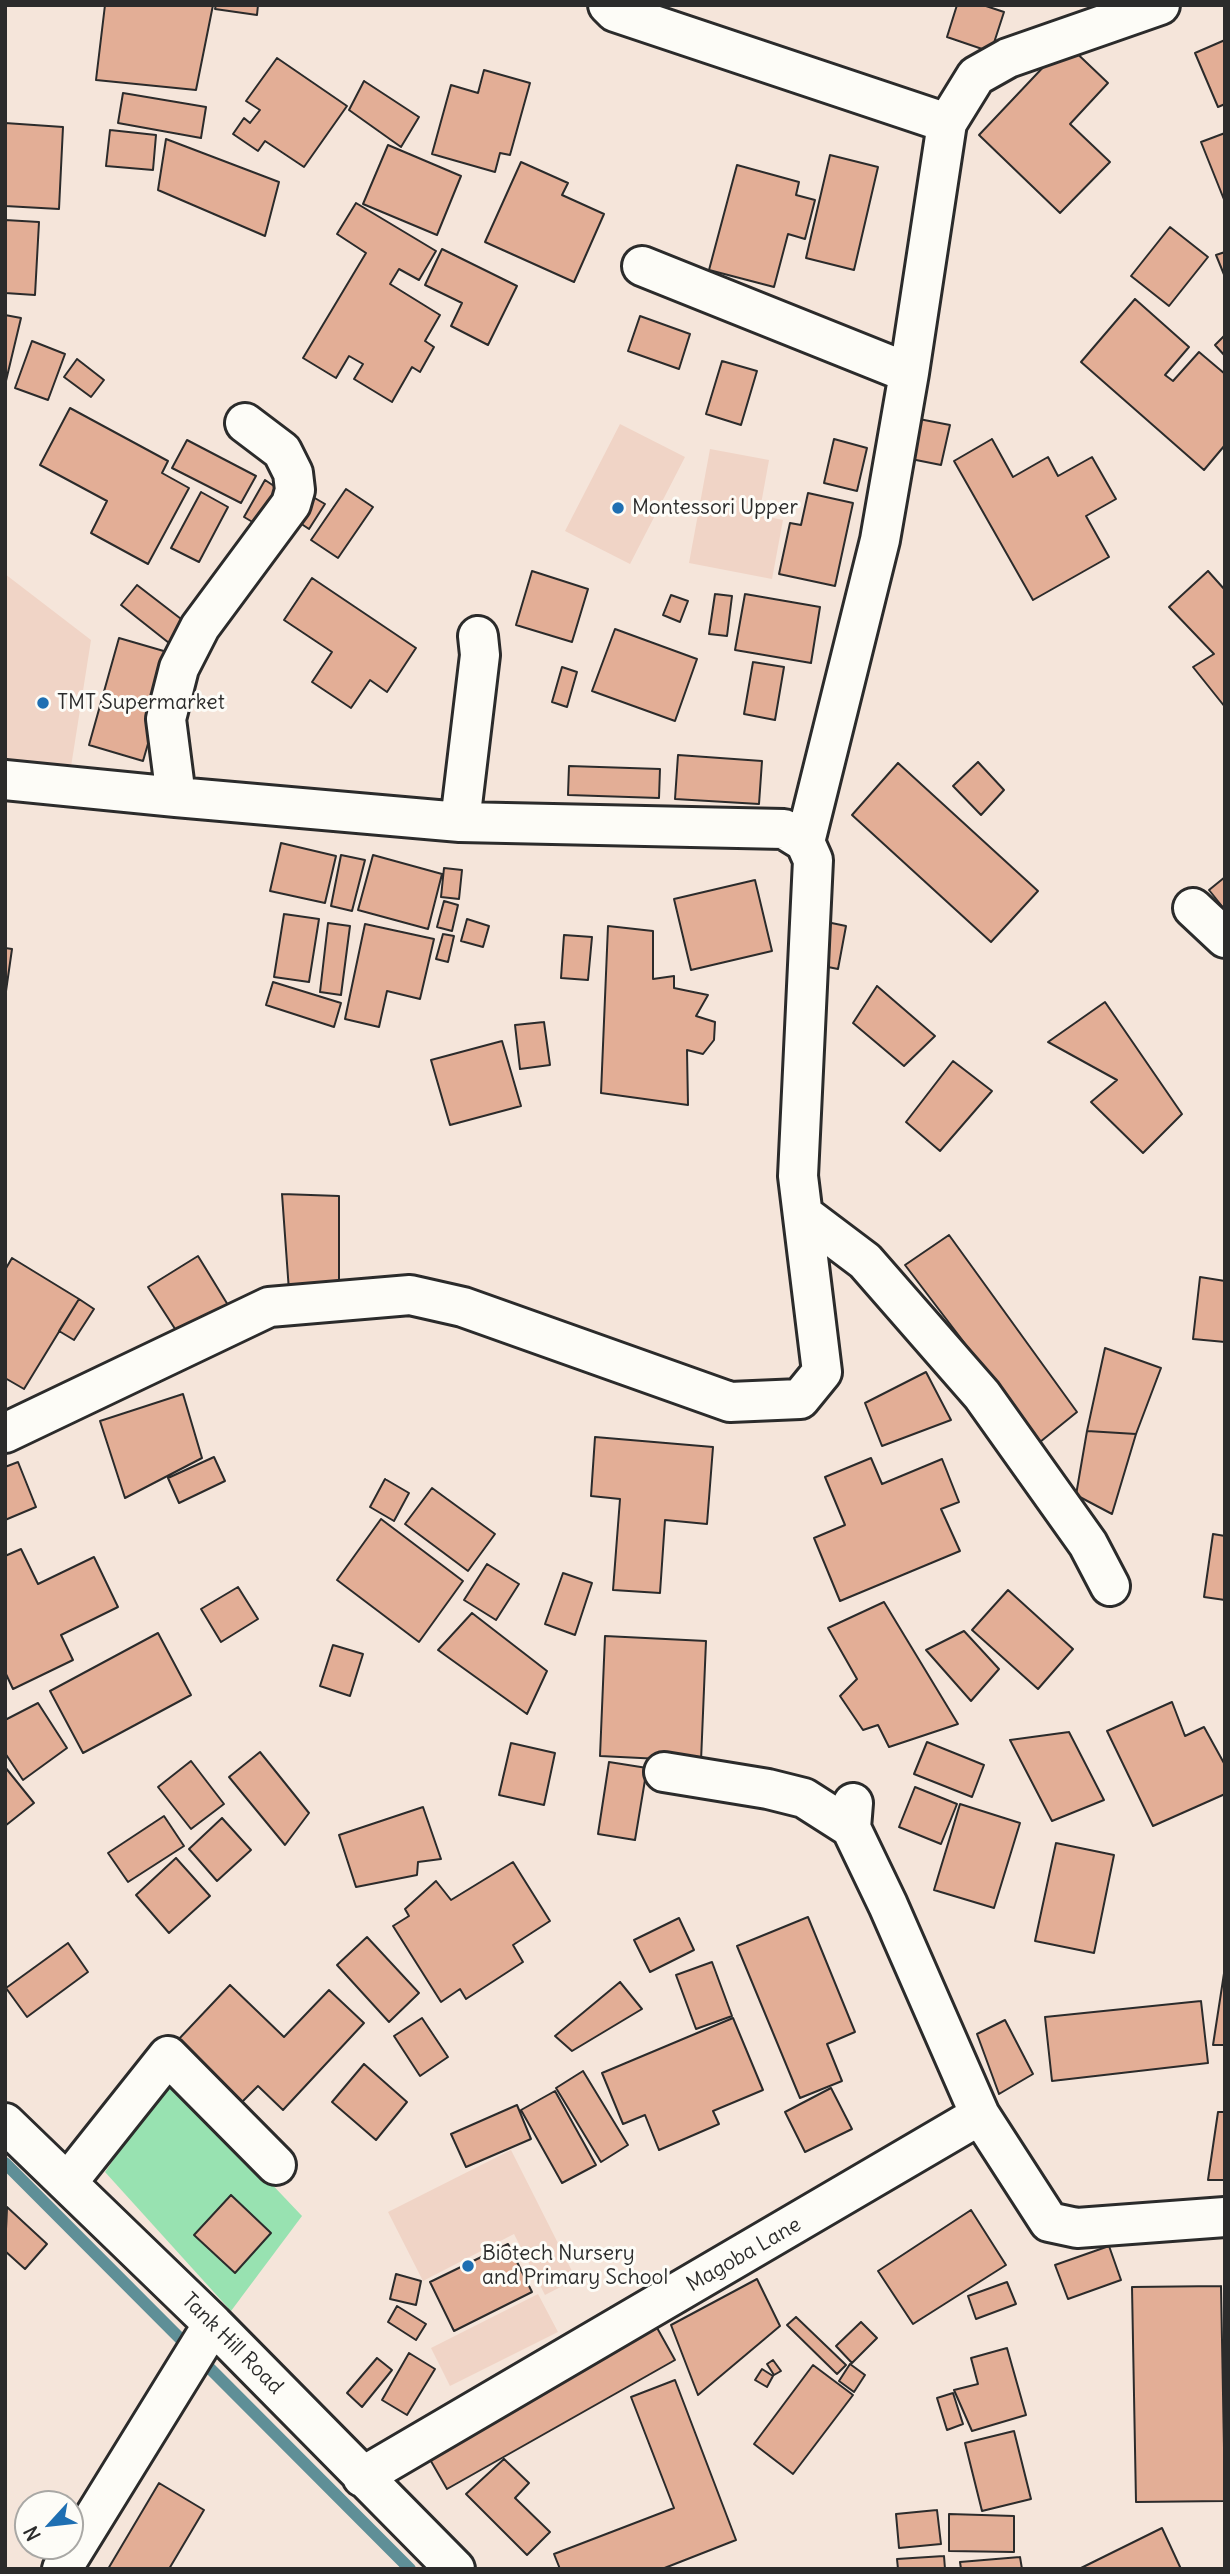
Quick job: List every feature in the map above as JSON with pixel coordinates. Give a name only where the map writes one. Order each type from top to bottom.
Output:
[{"type":"street","points":[[608,5],[615,12],[947,123]]},
{"type":"street","points":[[805,842],[880,540],[909,373],[947,123],[976,76],[1008,58],[1108,15],[1160,5]]},
{"type":"street","points":[[642,266],[909,373]]},
{"type":"street","points":[[176,797],[166,719],[179,668],[200,627],[291,505],[295,490],[293,473],[282,452],[245,423]]},
{"type":"street","points":[[460,822],[480,654],[478,635]]},
{"type":"street","points":[[5,780],[460,822],[784,829],[805,842],[813,860],[797,1176],[822,1373],[800,1399],[730,1402],[463,1307],[410,1295],[269,1307],[5,1433]]},
{"type":"street","points":[[1193,908],[1225,938]]},
{"type":"street","points":[[804,1215],[865,1261],[982,1395],[1088,1545],[1110,1586]]},
{"type":"street","points":[[664,1772],[768,1788],[852,1816],[980,2115],[1049,2221],[1077,2228],[1225,2217]]},
{"type":"street","points":[[67,2183],[167,2056],[276,2165]]},
{"type":"street","name":"Magoba Lane","points":[[362,2477],[980,2115]]},
{"type":"street","name":"Tank Hill Road","points":[[5,2123],[214,2324],[454,2569]]},
{"type":"street","points":[[62,2569],[214,2324]]},
{"type":"shaded area","name":"Montessori Upper","points":[[620,424],[685,457],[630,564],[565,531]]},
{"type":"shaded area","points":[[710,449],[769,460],[759,515],[783,520],[772,579],[689,563]]},
{"type":"shaded area","name":"TMT Supermarket","points":[[5,574],[91,640],[70,773],[5,767]]},
{"type":"shaded area","points":[[511,2150],[576,2279],[545,2295],[514,2234],[423,2281],[388,2212]]},
{"type":"shaded area","points":[[538,2294],[558,2332],[450,2386],[431,2348]]},
{"type":"green space","points":[[170,2077],[302,2216],[231,2311],[105,2172]]},
{"type":"building","points":[[105,5],[213,5],[196,90],[96,80]]},
{"type":"building","points":[[216,5],[258,5],[257,15],[215,9]]},
{"type":"building","points":[[957,5],[983,5],[1004,12],[991,52],[947,37]]},
{"type":"building","points":[[1225,40],[1225,104],[1218,107],[1195,53]]},
{"type":"building","points":[[1066,43],[1108,83],[1070,124],[1110,162],[1060,213],[979,135]]},
{"type":"building","points":[[277,58],[347,106],[304,167],[265,141],[258,151],[233,134],[244,118],[250,123],[260,110],[246,101]]},
{"type":"building","points":[[484,70],[530,83],[510,155],[500,153],[495,172],[432,154],[451,85],[478,93]]},
{"type":"building","points":[[364,81],[419,117],[401,147],[349,110]]},
{"type":"building","points":[[123,93],[206,107],[201,138],[118,123]]},
{"type":"building","points":[[5,123],[63,127],[59,209],[5,206]]},
{"type":"building","points":[[110,130],[156,135],[153,170],[106,166]]},
{"type":"building","points":[[1225,133],[1225,202],[1201,142]]},
{"type":"building","points":[[166,139],[279,182],[265,236],[158,190]]},
{"type":"building","points":[[388,145],[461,176],[437,235],[363,204]]},
{"type":"building","points":[[830,155],[878,167],[854,270],[806,258]]},
{"type":"building","points":[[521,162],[568,183],[562,195],[604,214],[574,282],[485,242]]},
{"type":"building","points":[[737,165],[799,182],[796,195],[815,200],[805,239],[788,234],[774,287],[709,270]]},
{"type":"building","points":[[356,203],[436,251],[419,280],[399,269],[390,284],[440,315],[425,341],[434,347],[420,372],[412,367],[392,402],[354,379],[363,364],[349,356],[336,378],[303,358],[366,253],[337,234]]},
{"type":"building","points":[[5,220],[39,222],[35,295],[5,293]]},
{"type":"building","points":[[1170,227],[1208,257],[1169,306],[1131,276]]},
{"type":"building","points":[[442,249],[517,286],[488,345],[451,326],[462,303],[425,285]]},
{"type":"building","points":[[1225,252],[1225,277],[1216,255]]},
{"type":"building","points":[[1135,299],[1189,347],[1165,375],[1173,381],[1199,352],[1225,374],[1225,445],[1204,470],[1081,362]]},
{"type":"building","points":[[5,315],[21,318],[5,385]]},
{"type":"building","points":[[640,316],[690,334],[679,369],[628,351]]},
{"type":"building","points":[[1225,335],[1225,356],[1215,345]]},
{"type":"building","points":[[32,341],[65,354],[48,400],[15,388]]},
{"type":"building","points":[[77,359],[104,380],[91,397],[64,377]]},
{"type":"building","points":[[722,361],[757,371],[741,425],[706,414]]},
{"type":"building","points":[[70,408],[168,461],[162,473],[189,488],[148,564],[91,533],[107,501],[40,465]]},
{"type":"building","points":[[919,419],[950,425],[941,465],[911,459]]},
{"type":"building","points":[[834,439],[867,448],[857,491],[824,483]]},
{"type":"building","points":[[992,439],[1013,477],[1048,457],[1058,476],[1092,457],[1116,499],[1086,516],[1109,557],[1033,600],[954,461]]},
{"type":"building","points":[[187,440],[256,476],[241,503],[172,468]]},
{"type":"building","points":[[265,480],[277,488],[256,524],[244,517]]},
{"type":"building","points":[[346,489],[373,507],[338,558],[311,540]]},
{"type":"building","points":[[201,492],[228,507],[199,562],[171,548]]},
{"type":"building","points":[[808,493],[853,503],[835,586],[779,574],[790,523],[801,525]]},
{"type":"building","points":[[313,497],[325,504],[309,529],[297,521]]},
{"type":"building","points":[[532,571],[588,589],[572,642],[516,625]]},
{"type":"building","points":[[1208,571],[1225,590],[1225,707],[1193,667],[1214,654],[1169,607]]},
{"type":"building","points":[[312,578],[416,648],[387,692],[370,680],[351,708],[312,682],[332,652],[284,620]]},
{"type":"building","points":[[137,585],[185,622],[169,643],[121,605]]},
{"type":"building","points":[[715,594],[732,596],[727,636],[709,634]]},
{"type":"building","points":[[745,594],[820,607],[811,663],[735,650]]},
{"type":"building","points":[[671,595],[688,601],[680,622],[663,615]]},
{"type":"building","points":[[615,629],[697,659],[675,721],[592,691]]},
{"type":"building","points":[[119,638],[174,654],[143,761],[89,745]]},
{"type":"building","points":[[753,662],[784,667],[775,720],[744,714]]},
{"type":"building","points":[[562,667],[577,672],[567,707],[552,702]]},
{"type":"building","points":[[678,755],[762,761],[759,804],[675,799]]},
{"type":"building","points":[[978,762],[1004,790],[981,815],[953,786]]},
{"type":"building","points":[[898,763],[1038,891],[991,942],[852,815]]},
{"type":"building","points":[[569,766],[660,769],[659,798],[568,795]]},
{"type":"building","points":[[281,843],[336,856],[325,903],[270,891]]},
{"type":"building","points":[[341,855],[365,860],[352,911],[331,906]]},
{"type":"building","points":[[373,855],[442,874],[428,929],[358,910]]},
{"type":"building","points":[[444,868],[462,870],[459,899],[441,897]]},
{"type":"building","points":[[1225,877],[1225,910],[1209,890]]},
{"type":"building","points":[[755,880],[772,951],[691,970],[674,899]]},
{"type":"building","points":[[444,901],[458,905],[452,931],[437,927]]},
{"type":"building","points":[[284,914],[319,919],[309,982],[274,977]]},
{"type":"building","points":[[467,919],[489,926],[483,947],[461,941]]},
{"type":"building","points":[[822,921],[846,926],[838,969],[813,964]]},
{"type":"building","points":[[328,923],[350,926],[341,995],[320,992]]},
{"type":"building","points":[[365,924],[434,939],[420,999],[387,991],[379,1027],[345,1019]]},
{"type":"building","points":[[608,926],[653,931],[653,979],[674,976],[674,988],[708,995],[696,1016],[715,1022],[714,1040],[703,1054],[687,1050],[688,1105],[601,1093]]},
{"type":"building","points":[[443,934],[454,936],[448,962],[436,959]]},
{"type":"building","points":[[564,935],[592,937],[588,980],[561,978]]},
{"type":"building","points":[[5,948],[12,949],[6,991],[5,991]]},
{"type":"building","points":[[273,982],[341,1003],[334,1027],[266,1005]]},
{"type":"building","points":[[877,986],[935,1036],[904,1066],[853,1023]]},
{"type":"building","points":[[1105,1002],[1182,1114],[1143,1153],[1091,1102],[1117,1080],[1048,1042]]},
{"type":"building","points":[[544,1022],[550,1065],[520,1069],[515,1025]]},
{"type":"building","points":[[502,1041],[521,1106],[450,1125],[431,1060]]},
{"type":"building","points":[[953,1061],[992,1091],[940,1151],[906,1122]]},
{"type":"building","points":[[282,1194],[339,1196],[339,1290],[289,1291]]},
{"type":"building","points":[[949,1235],[1077,1412],[1040,1442],[905,1265]]},
{"type":"building","points":[[198,1256],[228,1305],[179,1335],[148,1287]]},
{"type":"building","points":[[12,1258],[79,1299],[24,1389],[5,1378],[5,1270]]},
{"type":"building","points":[[1200,1277],[1225,1281],[1225,1342],[1193,1339]]},
{"type":"building","points":[[79,1299],[94,1309],[74,1340],[59,1331]]},
{"type":"building","points":[[1105,1348],[1161,1368],[1136,1434],[1087,1431]]},
{"type":"building","points":[[926,1372],[951,1420],[882,1446],[865,1403]]},
{"type":"building","points":[[183,1394],[202,1458],[125,1498],[100,1421]]},
{"type":"building","points":[[1087,1431],[1136,1434],[1112,1514],[1076,1495]]},
{"type":"building","points":[[595,1437],[713,1447],[707,1524],[665,1520],[660,1593],[613,1590],[620,1499],[591,1496]]},
{"type":"building","points":[[214,1457],[225,1481],[179,1503],[168,1478]]},
{"type":"building","points":[[871,1458],[882,1484],[942,1459],[959,1502],[941,1509],[960,1551],[840,1601],[814,1538],[845,1525],[825,1477]]},
{"type":"building","points":[[18,1462],[36,1507],[5,1520],[5,1467]]},
{"type":"building","points":[[385,1479],[409,1493],[394,1521],[370,1507]]},
{"type":"building","points":[[432,1488],[495,1534],[468,1571],[405,1524]]},
{"type":"building","points":[[381,1519],[463,1581],[419,1642],[337,1580]]},
{"type":"building","points":[[1213,1534],[1225,1536],[1225,1600],[1204,1597]]},
{"type":"building","points":[[21,1549],[38,1584],[94,1557],[118,1607],[61,1635],[73,1660],[13,1689],[5,1672],[5,1556]]},
{"type":"building","points":[[487,1564],[519,1584],[496,1620],[464,1600]]},
{"type":"building","points":[[563,1573],[592,1583],[575,1635],[545,1624]]},
{"type":"building","points":[[238,1587],[258,1619],[221,1642],[201,1609]]},
{"type":"building","points":[[1008,1590],[1073,1649],[1038,1689],[972,1630]]},
{"type":"building","points":[[884,1602],[958,1724],[889,1747],[878,1725],[863,1730],[840,1696],[857,1679],[828,1628]]},
{"type":"building","points":[[472,1613],[547,1671],[527,1714],[438,1650]]},
{"type":"building","points":[[964,1631],[999,1669],[971,1701],[926,1650]]},
{"type":"building","points":[[158,1633],[191,1695],[83,1753],[50,1691]]},
{"type":"building","points":[[605,1636],[706,1641],[701,1761],[600,1756]]},
{"type":"building","points":[[333,1645],[363,1654],[350,1696],[320,1686]]},
{"type":"building","points":[[1172,1702],[1185,1736],[1204,1727],[1225,1765],[1225,1794],[1153,1826],[1107,1731]]},
{"type":"building","points":[[38,1703],[67,1748],[23,1780],[5,1753],[5,1720]]},
{"type":"building","points":[[1069,1732],[1104,1800],[1052,1821],[1010,1740]]},
{"type":"building","points":[[927,1742],[984,1765],[972,1797],[914,1774]]},
{"type":"building","points":[[511,1743],[555,1753],[544,1805],[499,1795]]},
{"type":"building","points":[[260,1752],[309,1813],[285,1845],[229,1777]]},
{"type":"building","points":[[191,1761],[224,1804],[191,1829],[158,1787]]},
{"type":"building","points":[[609,1762],[647,1768],[635,1840],[598,1834]]},
{"type":"building","points":[[5,1767],[34,1803],[5,1826]]},
{"type":"building","points":[[915,1787],[957,1804],[941,1844],[899,1827]]},
{"type":"building","points":[[960,1804],[1020,1823],[994,1908],[934,1890]]},
{"type":"building","points":[[423,1807],[441,1859],[418,1862],[417,1875],[356,1887],[339,1835]]},
{"type":"building","points":[[164,1816],[184,1846],[128,1882],[108,1853]]},
{"type":"building","points":[[222,1818],[251,1850],[217,1881],[189,1849]]},
{"type":"building","points":[[1056,1843],[1114,1855],[1094,1953],[1035,1941]]},
{"type":"building","points":[[176,1858],[210,1896],[169,1933],[136,1895]]},
{"type":"building","points":[[513,1862],[550,1921],[513,1945],[523,1962],[466,1999],[460,1989],[441,2002],[393,1926],[409,1916],[405,1909],[436,1881],[451,1900]]},
{"type":"building","points":[[808,1917],[855,2032],[827,2044],[842,2081],[800,2098],[737,1946]]},
{"type":"building","points":[[679,1918],[694,1950],[650,1972],[634,1940]]},
{"type":"building","points":[[367,1937],[419,1993],[389,2022],[337,1965]]},
{"type":"building","points":[[68,1943],[88,1972],[27,2017],[6,1988]]},
{"type":"building","points":[[712,1962],[732,2016],[696,2029],[676,1975]]},
{"type":"building","points":[[1225,1967],[1225,2045],[1213,2045]]},
{"type":"building","points":[[620,1982],[642,2009],[572,2051],[555,2036]]},
{"type":"building","points":[[230,1985],[284,2037],[329,1990],[364,2023],[283,2110],[258,2086],[242,2102],[177,2041]]},
{"type":"building","points":[[1201,2001],[1208,2063],[1052,2081],[1045,2017]]},
{"type":"building","points":[[422,2018],[448,2057],[420,2076],[394,2036]]},
{"type":"building","points":[[733,2018],[763,2090],[713,2111],[719,2124],[659,2150],[645,2115],[623,2124],[602,2073]]},
{"type":"building","points":[[1005,2020],[1033,2074],[999,2094],[977,2034]]},
{"type":"building","points":[[364,2064],[407,2102],[376,2140],[332,2102]]},
{"type":"building","points":[[583,2071],[628,2145],[601,2162],[556,2088]]},
{"type":"building","points":[[831,2088],[852,2129],[805,2152],[785,2112]]},
{"type":"building","points":[[555,2091],[596,2165],[562,2183],[521,2110]]},
{"type":"building","points":[[517,2105],[531,2139],[466,2167],[451,2134]]},
{"type":"building","points":[[1218,2112],[1225,2112],[1225,2180],[1208,2180]]},
{"type":"building","points":[[231,2195],[271,2233],[235,2273],[194,2235]]},
{"type":"building","points":[[7,2207],[47,2244],[25,2269],[5,2251]]},
{"type":"building","points":[[971,2210],[1006,2265],[913,2324],[878,2271]]},
{"type":"building","points":[[508,2244],[532,2292],[454,2331],[430,2282]]},
{"type":"building","points":[[1109,2246],[1121,2280],[1068,2299],[1055,2265]]},
{"type":"building","points":[[396,2274],[421,2281],[416,2305],[390,2299]]},
{"type":"building","points":[[757,2279],[780,2326],[698,2395],[671,2325]]},
{"type":"building","points":[[1007,2282],[1016,2304],[976,2319],[968,2296]]},
{"type":"building","points":[[1221,2286],[1225,2501],[1136,2502],[1132,2287]]},
{"type":"building","points":[[397,2306],[426,2324],[416,2340],[388,2322]]},
{"type":"building","points":[[796,2317],[846,2365],[837,2374],[787,2325]]},
{"type":"building","points":[[861,2322],[877,2338],[852,2363],[836,2346]]},
{"type":"building","points":[[656,2326],[675,2360],[447,2489],[428,2456]]},
{"type":"building","points":[[1007,2348],[1026,2415],[972,2431],[954,2390],[978,2384],[971,2358]]},
{"type":"building","points":[[409,2353],[435,2369],[407,2415],[382,2400]]},
{"type":"building","points":[[377,2358],[392,2370],[362,2407],[347,2393]]},
{"type":"building","points":[[773,2360],[781,2371],[774,2375],[767,2364]]},
{"type":"building","points":[[850,2364],[865,2375],[854,2392],[839,2381]]},
{"type":"building","points":[[813,2365],[853,2395],[793,2474],[754,2444]]},
{"type":"building","points":[[762,2369],[773,2376],[767,2387],[755,2380]]},
{"type":"building","points":[[675,2380],[736,2540],[662,2569],[560,2569],[554,2554],[674,2508],[631,2397]]},
{"type":"building","points":[[953,2393],[963,2424],[947,2430],[937,2398]]},
{"type":"building","points":[[1014,2431],[1031,2499],[982,2511],[965,2443]]},
{"type":"building","points":[[504,2459],[529,2483],[515,2498],[550,2532],[527,2555],[466,2494]]},
{"type":"building","points":[[159,2483],[204,2510],[169,2569],[108,2569]]},
{"type":"building","points":[[937,2510],[941,2544],[899,2548],[896,2514]]},
{"type":"building","points":[[949,2514],[1014,2516],[1014,2552],[949,2551]]},
{"type":"building","points":[[1162,2528],[1181,2569],[1079,2569]]},
{"type":"building","points":[[944,2556],[945,2569],[898,2569],[897,2559]]},
{"type":"building","points":[[1020,2557],[1022,2569],[961,2569],[960,2562]]},
{"type":"waterway","points":[[5,2163],[410,2569]]},
{"type":"place","name":"Montessori Upper","points":[[618,508]]},
{"type":"place","name":"TMT Supermarket","points":[[43,703]]},
{"type":"place","name":"Biotech Nursery and Primary School","points":[[468,2266]]}]
